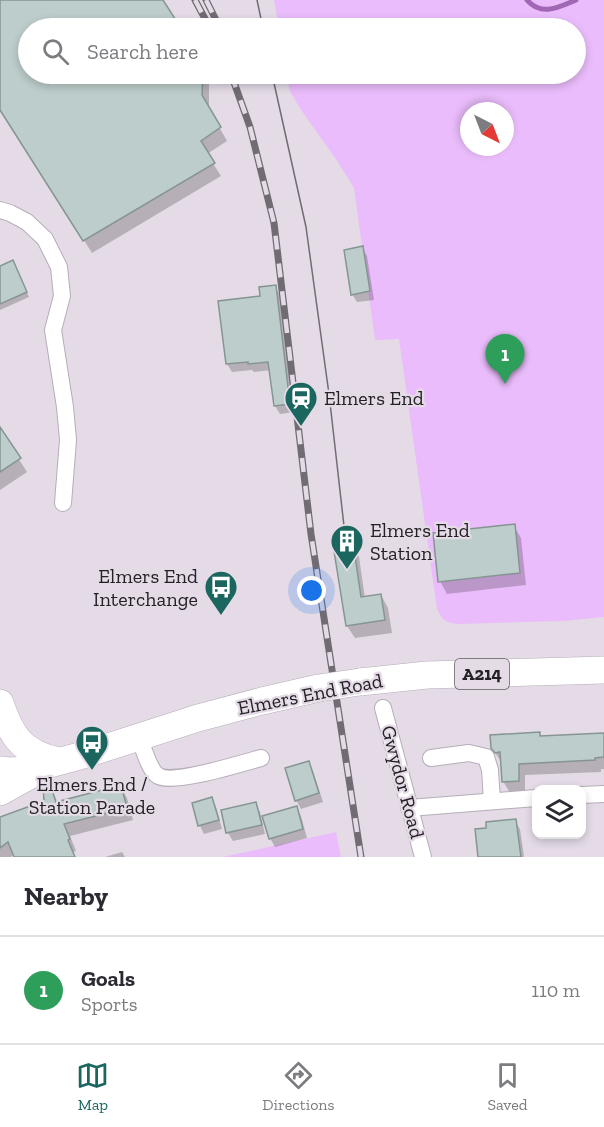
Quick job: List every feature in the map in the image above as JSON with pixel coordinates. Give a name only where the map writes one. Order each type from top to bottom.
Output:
[{"type":"main road","name":"Elmers End Road","points":[[0,770],[28,770],[219,712],[319,688],[427,675],[604,669]]},
{"type":"main road","points":[[0,704],[10,729],[23,746],[43,758],[58,761]]},
{"type":"main road","points":[[0,792],[58,761]]},
{"type":"street","points":[[0,210],[27,222],[45,239],[60,267],[62,296],[53,330],[68,441],[63,503]]},
{"type":"street","name":"Gwydor Road","points":[[383,708],[423,857]]},
{"type":"street","points":[[139,737],[153,771],[158,777],[167,779],[183,778],[261,758]]},
{"type":"street","points":[[431,758],[469,753],[486,757],[490,770],[492,801]]},
{"type":"street","points":[[586,795],[604,794]]},
{"type":"street","points":[[409,807],[532,798]]},
{"type":"shaded area","points":[[274,0],[604,0],[604,617],[564,621],[458,624],[445,620],[439,613],[399,339],[375,340],[354,188],[301,110],[288,84],[586,84],[586,18],[277,18]]},
{"type":"shaded area","points":[[336,832],[341,857],[223,857]]},
{"type":"building","points":[[0,0],[163,0],[175,18],[18,18],[18,84],[203,84],[202,95],[221,127],[201,141],[215,163],[83,241],[0,110]]},
{"type":"building","points":[[363,246],[370,291],[351,295],[344,250]]},
{"type":"building","points":[[13,260],[27,292],[0,304],[0,266]]},
{"type":"building","points":[[276,285],[290,404],[274,406],[268,362],[226,364],[218,301],[260,296],[259,287]]},
{"type":"building","points":[[0,427],[21,458],[0,472]]},
{"type":"building","points":[[515,524],[520,573],[438,582],[433,533]]},
{"type":"building","name":"Elmers End Station","points":[[353,542],[361,597],[381,594],[385,620],[346,626],[333,545]]},
{"type":"building","points":[[540,732],[540,736],[604,733],[604,757],[595,758],[595,760],[519,764],[519,781],[502,782],[500,752],[495,753],[491,748],[490,735]]},
{"type":"building","points":[[309,761],[319,793],[295,801],[285,768]]},
{"type":"building","points":[[49,781],[56,802],[121,785],[127,808],[64,824],[75,857],[14,857],[8,842],[0,848],[0,817],[44,801],[43,786]]},
{"type":"building","points":[[212,797],[219,820],[198,826],[192,803]]},
{"type":"building","points":[[256,802],[262,825],[226,833],[221,810]]},
{"type":"building","points":[[297,806],[303,829],[269,839],[262,816]]},
{"type":"building","points":[[516,819],[521,857],[478,857],[475,829],[486,828],[486,822]]},
{"type":"waterway","points":[[527,0],[545,9],[557,8],[576,0]]},
{"type":"tram line","points":[[257,0],[261,18]]},
{"type":"tram line","points":[[274,84],[306,227],[344,526]]},
{"type":"railway","points":[[195,0],[205,18]]},
{"type":"railway","points":[[206,0],[215,18]]},
{"type":"railway","points":[[235,84],[250,127],[274,223],[311,534],[361,857]]},
{"type":"place","name":"Goals","points":[[505,384]]},
{"type":"place","name":"Elmers End","points":[[301,427]]},
{"type":"place","name":"Elmers End Station","points":[[347,570]]},
{"type":"place","name":"Elmers End Interchange","points":[[221,616]]},
{"type":"place","name":"Elmers End / Station Parade","points":[[92,771]]}]
